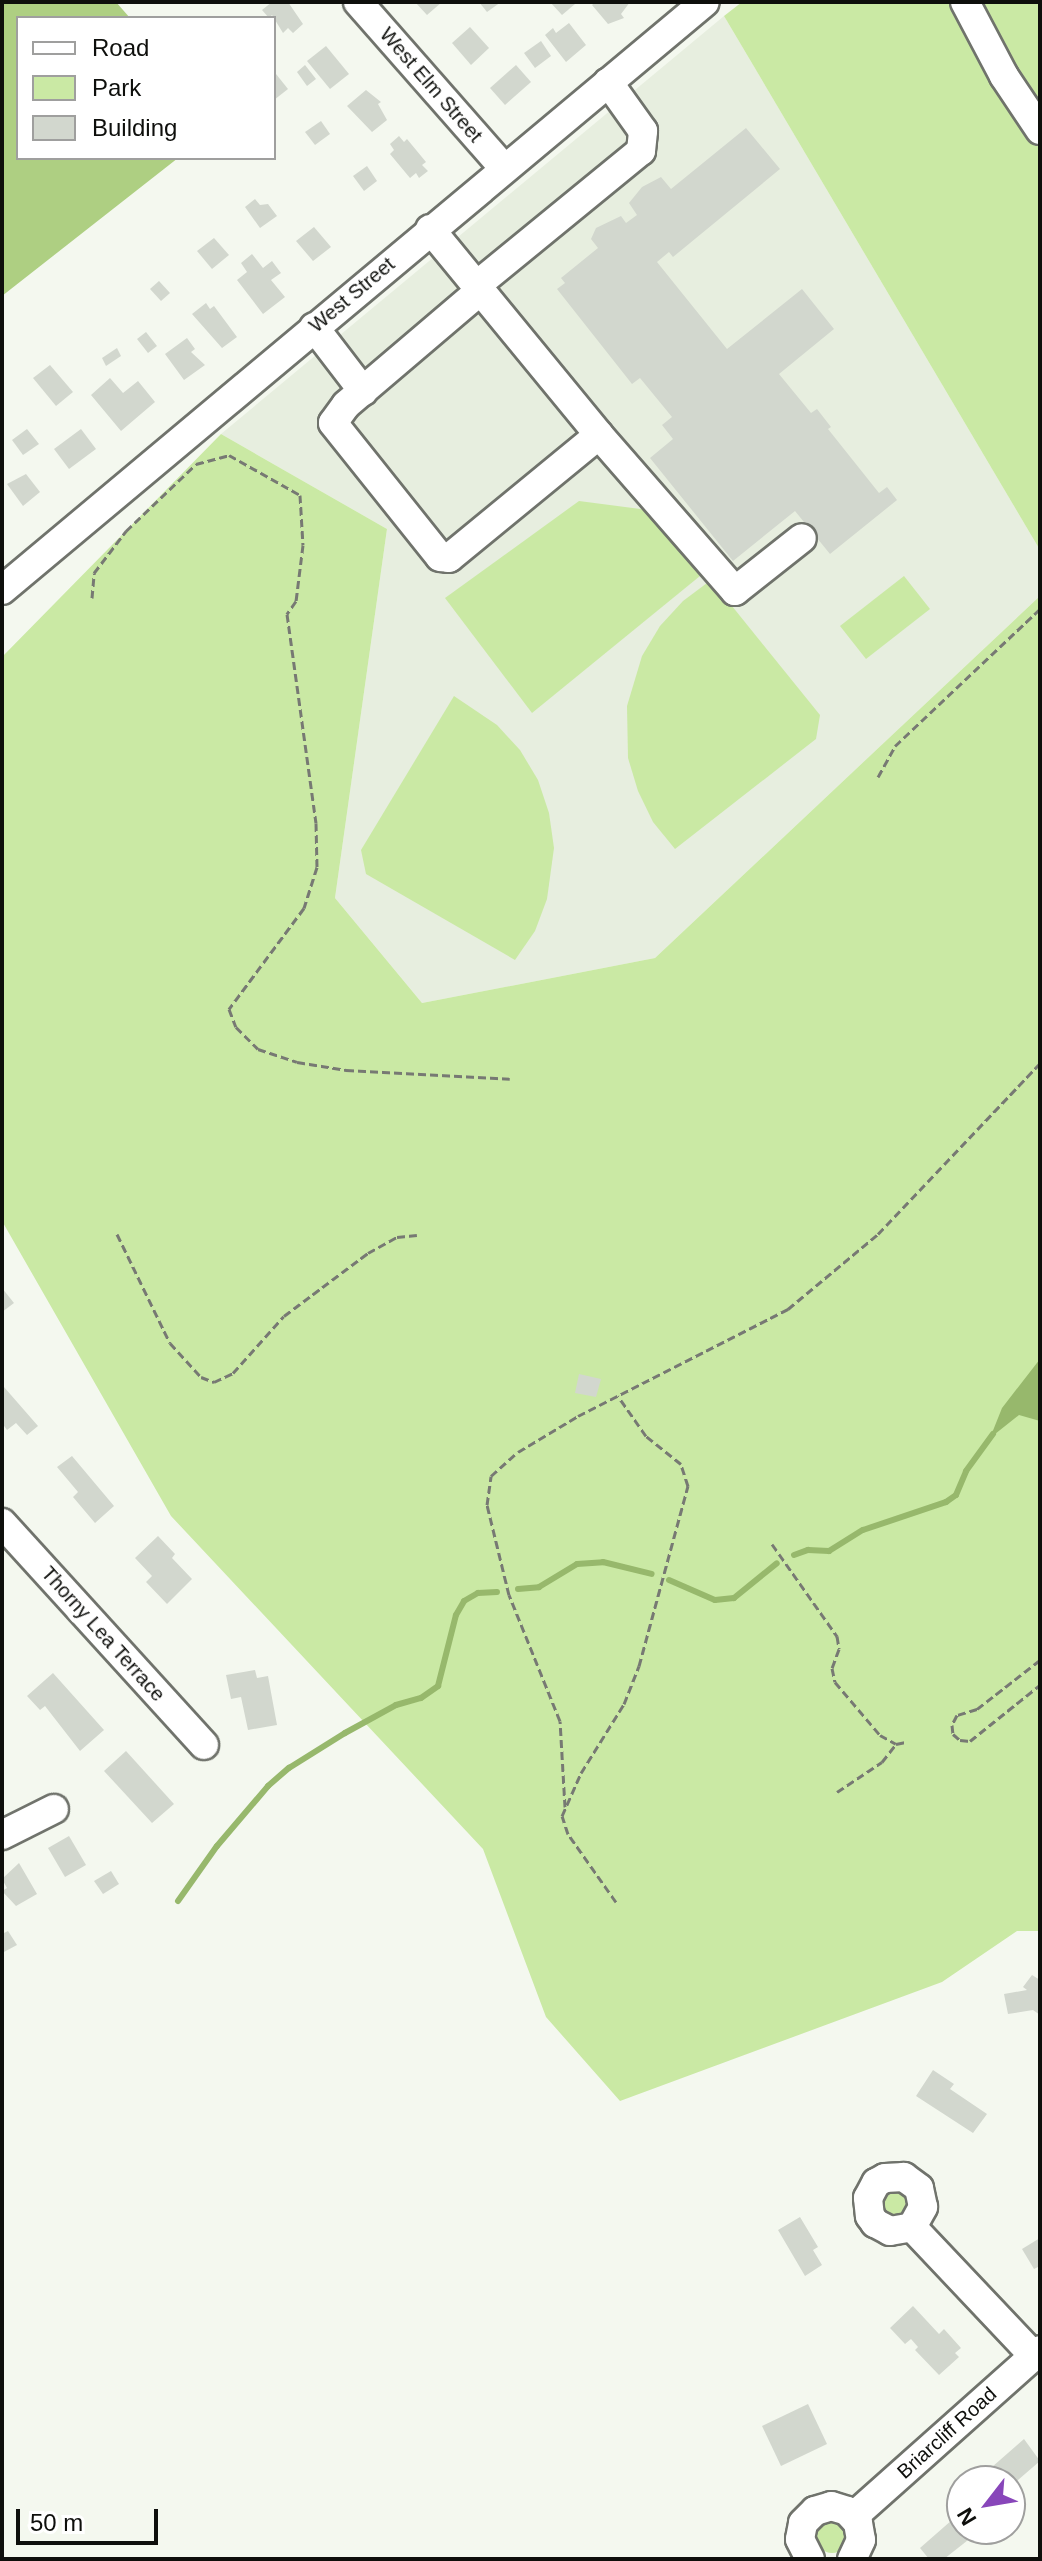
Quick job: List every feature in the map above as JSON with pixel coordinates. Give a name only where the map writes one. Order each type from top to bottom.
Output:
[{"type":"street","name":"West Elm Street","points":[[358,2],[503,167]]},
{"type":"street","name":"West Street","points":[[2,590],[503,167],[705,2]]},
{"type":"street","points":[[965,2],[1004,76],[1040,130]]},
{"type":"street","points":[[599,435],[445,559],[333,423],[338,413],[479,288],[641,151],[643,131],[608,82]]},
{"type":"street","points":[[430,229],[599,435],[735,591],[802,538]]},
{"type":"street","points":[[314,327],[363,391]]},
{"type":"street","name":"Thorny Lea Terrace","points":[[2,1523],[204,1745]]},
{"type":"street","points":[[2,1835],[54,1809]]},
{"type":"street","points":[[912,2227],[1037,2353]]},
{"type":"street","name":"Briarcliff Road","points":[[854,2516],[1037,2353]]},
{"type":"street","points":[[810,2559],[800,2539],[808,2516],[831,2506],[854,2516],[861,2540],[852,2559]]},
{"type":"path","points":[[92,598],[94,573],[126,531],[196,464],[229,455],[300,495],[303,545],[296,601],[287,614],[316,823],[317,867],[304,908],[229,1009],[236,1027],[258,1049],[297,1062],[346,1070],[510,1079]]},
{"type":"path","points":[[878,777],[895,746],[1040,609]]},
{"type":"path","points":[[565,1807],[560,1721],[515,1614],[487,1505],[487,1487],[491,1476],[518,1452],[618,1396],[788,1309],[878,1234],[1040,1063]]},
{"type":"path","points":[[117,1234],[170,1343],[201,1377],[214,1382],[233,1373],[284,1316],[368,1253],[397,1237],[417,1235]]},
{"type":"path","points":[[616,1902],[568,1834],[562,1816],[581,1773],[624,1704],[634,1679],[688,1486],[681,1464],[646,1436],[618,1396]]},
{"type":"path","points":[[772,1544],[837,1636],[839,1649],[832,1668],[835,1682],[880,1735],[896,1744],[906,1742]]},
{"type":"path","points":[[1040,1660],[977,1709],[957,1715],[952,1725],[953,1734],[960,1740],[970,1741],[1040,1685]]},
{"type":"path","points":[[837,1792],[882,1762],[896,1744]]},
{"type":"shaded area","points":[[2,2],[116,2],[128,16],[16,16],[16,160],[175,160],[2,296]]},
{"type":"shaded area","points":[[724,16],[1040,550],[1040,596],[655,958],[422,1003],[335,898],[387,529],[221,434]]},
{"type":"shaded area","points":[[1040,1359],[1040,1421],[1019,1415],[990,1438],[1002,1408]]},
{"type":"green space","points":[[742,2],[1040,2],[1040,550],[724,16]]},
{"type":"green space","points":[[221,434],[387,529],[335,898],[422,1003],[655,958],[1040,596],[1040,1931],[1017,1931],[942,1982],[620,2101],[546,2017],[483,1849],[171,1516],[2,1221],[2,657]]},
{"type":"green space","points":[[579,501],[648,510],[700,576],[532,713],[445,598]]},
{"type":"green space","points":[[904,576],[930,609],[866,659],[840,626]]},
{"type":"green space","points":[[711,580],[820,715],[816,739],[675,849],[653,822],[638,791],[628,758],[627,706],[642,656],[660,626],[683,601]]},
{"type":"green space","points":[[454,696],[497,725],[520,750],[538,780],[549,813],[554,848],[547,899],[535,931],[515,960],[366,874],[361,850]]},
{"type":"green space","points":[[897,2189],[911,2196],[904,2220],[884,2216],[881,2206],[887,2192]]},
{"type":"green space","points":[[832,2521],[843,2526],[848,2537],[843,2548],[832,2553],[821,2548],[816,2537],[821,2526]]},
{"type":"building","points":[[272,2],[288,2],[303,24],[293,33],[288,28],[283,33],[276,16],[267,16],[262,10]]},
{"type":"building","points":[[415,2],[442,2],[427,15]]},
{"type":"building","points":[[479,2],[501,2],[487,12]]},
{"type":"building","points":[[550,2],[574,2],[575,4],[562,15]]},
{"type":"building","points":[[595,2],[630,2],[621,14],[624,18],[608,24],[592,5]]},
{"type":"building","points":[[569,23],[586,45],[566,62],[545,35],[553,28],[556,33]]},
{"type":"building","points":[[470,27],[489,48],[471,65],[452,43]]},
{"type":"building","points":[[541,41],[551,56],[535,68],[524,53]]},
{"type":"building","points":[[326,46],[349,74],[330,89],[307,61]]},
{"type":"building","points":[[305,65],[316,79],[307,86],[297,72]]},
{"type":"building","points":[[516,65],[531,82],[505,105],[490,88]]},
{"type":"building","points":[[276,74],[288,89],[276,98]]},
{"type":"building","points":[[366,90],[381,102],[378,104],[387,120],[372,132],[347,106]]},
{"type":"building","points":[[321,121],[330,134],[315,145],[305,132]]},
{"type":"building","points":[[746,128],[780,169],[673,257],[669,252],[657,262],[727,349],[802,289],[834,329],[779,374],[811,413],[817,409],[831,427],[828,429],[879,493],[887,487],[897,500],[830,554],[795,511],[733,561],[650,458],[673,439],[662,425],[672,417],[640,378],[632,384],[557,289],[565,283],[561,278],[598,248],[591,239],[596,228],[621,216],[626,223],[637,215],[629,203],[642,187],[661,177],[671,189]]},
{"type":"building","points":[[399,136],[404,142],[407,139],[426,162],[422,165],[428,171],[419,178],[416,173],[410,178],[390,154],[394,150],[390,144]]},
{"type":"building","points":[[367,166],[377,181],[364,191],[353,176]]},
{"type":"building","points":[[255,199],[260,205],[268,204],[277,216],[260,228],[245,207]]},
{"type":"building","points":[[314,227],[331,247],[313,261],[296,241]]},
{"type":"building","points":[[214,238],[229,255],[212,269],[197,251]]},
{"type":"building","points":[[252,254],[263,268],[272,261],[281,273],[271,280],[285,297],[263,314],[237,280],[247,272],[241,263]]},
{"type":"building","points":[[159,281],[170,293],[161,301],[150,289]]},
{"type":"building","points":[[206,303],[210,309],[214,306],[237,337],[222,348],[192,314]]},
{"type":"building","points":[[146,332],[157,346],[148,353],[137,339]]},
{"type":"building","points":[[187,338],[195,349],[191,352],[205,365],[184,380],[165,354]]},
{"type":"building","points":[[117,348],[121,356],[106,366],[102,358]]},
{"type":"building","points":[[50,365],[73,392],[56,406],[33,378]]},
{"type":"building","points":[[110,378],[123,393],[138,381],[155,402],[121,431],[91,395]]},
{"type":"building","points":[[27,429],[39,444],[23,455],[12,440]]},
{"type":"building","points":[[81,429],[96,449],[69,469],[54,449]]},
{"type":"building","points":[[26,474],[40,492],[23,506],[7,484]]},
{"type":"building","points":[[2,1288],[14,1303],[2,1312]]},
{"type":"building","points":[[579,1374],[601,1379],[596,1397],[575,1393]]},
{"type":"building","points":[[4,1387],[38,1426],[27,1435],[16,1423],[7,1430],[2,1423]]},
{"type":"building","points":[[72,1456],[114,1506],[95,1523],[73,1497],[78,1492],[57,1467]]},
{"type":"building","points":[[158,1536],[175,1554],[172,1558],[192,1579],[167,1604],[146,1582],[152,1576],[135,1558]]},
{"type":"building","points":[[255,1670],[257,1678],[268,1676],[277,1725],[248,1730],[241,1697],[231,1699],[226,1675]]},
{"type":"building","points":[[53,1673],[104,1730],[80,1751],[45,1706],[40,1710],[27,1696]]},
{"type":"building","points":[[126,1751],[174,1804],[152,1823],[104,1771]]},
{"type":"building","points":[[69,1836],[86,1865],[65,1877],[48,1848]]},
{"type":"building","points":[[19,1863],[37,1894],[16,1906],[2,1891],[7,1888],[2,1879]]},
{"type":"building","points":[[111,1871],[119,1884],[103,1894],[94,1881]]},
{"type":"building","points":[[8,1931],[17,1945],[2,1953],[2,1934]]},
{"type":"building","points":[[1032,1975],[1040,1980],[1040,2015],[1033,2010],[1008,2014],[1004,1994],[1027,1990],[1023,1987]]},
{"type":"building","points":[[933,2070],[954,2084],[950,2089],[987,2114],[973,2133],[916,2096]]},
{"type":"building","points":[[800,2217],[818,2247],[813,2250],[822,2265],[805,2276],[778,2230]]},
{"type":"building","points":[[1040,2238],[1040,2266],[1034,2269],[1022,2249]]},
{"type":"building","points":[[913,2306],[939,2334],[944,2329],[961,2348],[955,2353],[959,2357],[939,2375],[915,2350],[918,2347],[911,2339],[905,2344],[890,2328]]},
{"type":"building","points":[[808,2404],[827,2444],[781,2466],[762,2426]]},
{"type":"building","points":[[1024,2439],[1040,2461],[1026,2473],[1026,2465],[994,2465]]},
{"type":"building","points":[[946,2525],[946,2545],[962,2545],[944,2559],[929,2559],[920,2548]]},
{"type":"waterway","points":[[794,1555],[808,1550],[829,1551],[863,1530],[946,1502],[956,1495],[966,1471],[993,1434]]},
{"type":"waterway","points":[[518,1589],[539,1587],[577,1564],[603,1562],[652,1574]]},
{"type":"waterway","points":[[669,1580],[715,1600],[734,1598],[777,1563]]},
{"type":"waterway","points":[[178,1901],[217,1846],[268,1786],[289,1768],[345,1733],[396,1705],[421,1698],[438,1686],[456,1615],[464,1601],[478,1593],[497,1592]]}]
